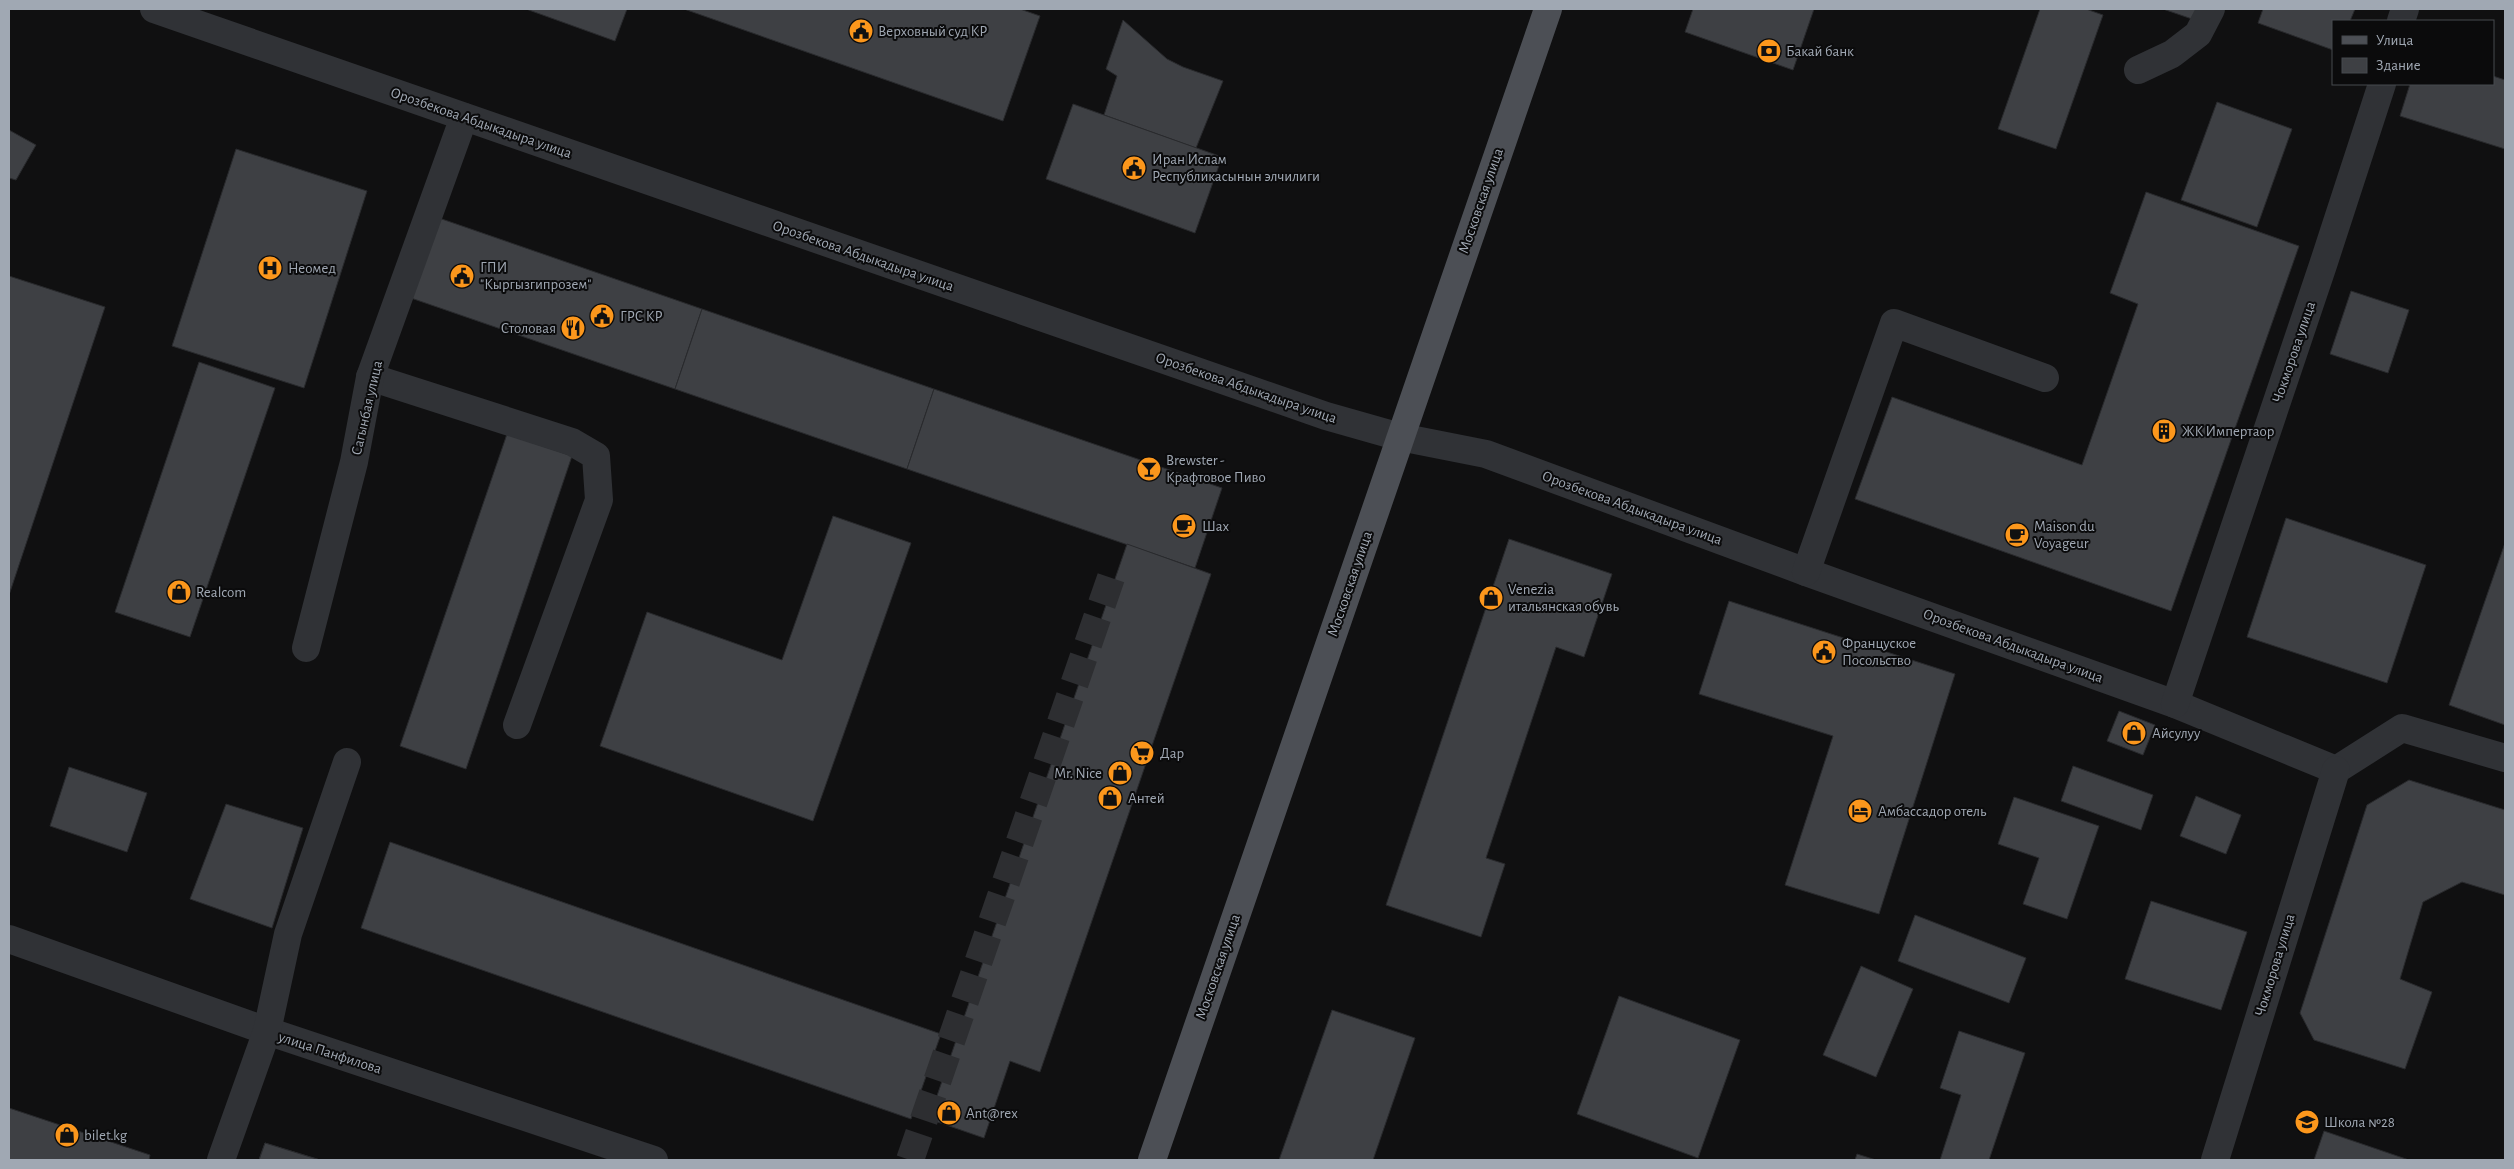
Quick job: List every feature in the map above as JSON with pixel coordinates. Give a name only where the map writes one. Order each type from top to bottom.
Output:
[{"type":"main road","name":"Московская улица","points":[[1152,1160],[1548,9]]},
{"type":"street","name":"Орозбекова Абдыкадыра улица","points":[[154,9],[1326,416],[1400,437],[1486,454],[1806,572],[2174,704],[2336,770]]},
{"type":"street","points":[[2138,70],[2172,54],[2198,34],[2211,9]]},
{"type":"street","name":"Чокморова улица","points":[[2174,704],[2317,284],[2382,85]]},
{"type":"street","name":"Сагынбая улица","points":[[306,648],[354,462],[370,378],[464,117]]},
{"type":"street","points":[[1806,572],[1894,322],[2045,378]]},
{"type":"street","points":[[370,378],[572,442],[596,456],[599,500],[517,725]]},
{"type":"street","points":[[2336,770],[2402,728],[2505,758]]},
{"type":"street","points":[[221,1160],[267,1031],[288,934],[348,762]]},
{"type":"street","name":"Чокморова улица","points":[[2215,1160],[2336,770]]},
{"type":"street","name":"улица Панфилова","points":[[9,939],[267,1031],[654,1160]]},
{"type":"building","points":[[526,9],[627,9],[615,41]]},
{"type":"building","points":[[684,9],[1020,9],[1040,16],[1003,121]]},
{"type":"building","name":"Бакай банк","points":[[1693,9],[1814,9],[1793,70],[1685,32]]},
{"type":"building","points":[[2040,9],[2086,9],[2103,15],[2056,149],[1998,129]]},
{"type":"building","points":[[2163,9],[2199,9],[2195,20]]},
{"type":"building","points":[[2263,9],[2355,9],[2350,20],[2332,20],[2332,50],[2258,23]]},
{"type":"building","points":[[1123,20],[1167,59],[1183,67],[1223,81],[1196,148],[1104,115],[1117,76],[1106,69]]},
{"type":"building","points":[[2494,76],[2505,80],[2505,149],[2400,116],[2410,85],[2494,85]]},
{"type":"building","points":[[2217,102],[2292,129],[2257,227],[2181,200]]},
{"type":"building","name":"Иран Ислам Республикасынын элчилиги","points":[[1073,104],[1222,157],[1195,233],[1046,179]]},
{"type":"building","points":[[9,130],[36,145],[16,180],[9,178]]},
{"type":"building","name":"Неомед","points":[[236,149],[367,191],[304,388],[172,346]]},
{"type":"building","name":"ЖК Импертаор","points":[[2146,192],[2299,246],[2171,611],[1855,499],[1892,397],[2082,465],[2138,304],[2110,293]]},
{"type":"building","points":[[436,217],[702,309],[675,389],[408,297]]},
{"type":"building","points":[[9,276],[105,307],[9,595]]},
{"type":"building","points":[[2351,291],[2409,310],[2388,373],[2330,354]]},
{"type":"building","points":[[702,309],[934,389],[907,469],[675,389]]},
{"type":"building","points":[[199,362],[275,388],[190,637],[115,612]]},
{"type":"building","points":[[934,389],[1222,488],[1195,568],[907,469]]},
{"type":"building","points":[[507,434],[572,456],[466,769],[400,746]]},
{"type":"building","points":[[833,516],[911,543],[813,821],[600,746],[647,612],[782,660]]},
{"type":"building","points":[[2286,518],[2426,565],[2387,683],[2247,637]]},
{"type":"building","points":[[1509,539],[1612,574],[1584,657],[1556,647],[1486,858],[1505,864],[1481,937],[1386,905]]},
{"type":"building","points":[[2505,543],[2505,725],[2449,705]]},
{"type":"building","points":[[1127,544],[1211,574],[1040,1072],[1010,1061],[984,1138],[929,1119]]},
{"type":"building","name":"Амбассадор отель","points":[[1729,601],[1955,674],[1879,914],[1785,885],[1833,736],[1699,694]]},
{"type":"building","points":[[2119,711],[2155,725],[2143,755],[2107,741]]},
{"type":"building","points":[[2073,766],[2153,795],[2141,830],[2061,801]]},
{"type":"building","points":[[69,767],[147,793],[127,852],[50,826]]},
{"type":"building","points":[[2409,780],[2505,810],[2505,895],[2462,882],[2423,902],[2400,979],[2432,992],[2405,1069],[2314,1040],[2300,1013],[2367,805]]},
{"type":"building","points":[[2196,796],[2241,815],[2226,854],[2180,836]]},
{"type":"building","points":[[2014,797],[2099,826],[2067,919],[2023,904],[2039,858],[1998,844]]},
{"type":"building","points":[[226,804],[303,828],[272,928],[190,899]]},
{"type":"building","points":[[390,842],[941,1034],[911,1119],[361,928]]},
{"type":"building","points":[[2151,901],[2247,932],[2221,1010],[2125,979]]},
{"type":"building","points":[[1915,915],[2026,958],[2009,1003],[1898,961]]},
{"type":"building","points":[[1861,966],[1913,989],[1876,1077],[1823,1055]]},
{"type":"building","points":[[1619,996],[1740,1040],[1698,1158],[1577,1114]]},
{"type":"building","points":[[1332,1010],[1415,1038],[1373,1160],[1279,1160]]},
{"type":"building","points":[[1959,1031],[2025,1053],[1989,1160],[1940,1160],[1961,1095],[1940,1088]]},
{"type":"building","points":[[9,1108],[150,1155],[149,1160],[9,1160]]},
{"type":"building","points":[[2324,1131],[2409,1160],[2314,1160]]},
{"type":"building","points":[[265,1143],[320,1160],[259,1160]]},
{"type":"building","points":[[265,1143],[320,1160],[259,1160]]},
{"type":"building","points":[[1857,1154],[1876,1160],[1855,1160]]},
{"type":"tunnel","points":[[910,1160],[1115,566]]},
{"type":"place","name":"Верховный суд КР","points":[[861,31]]},
{"type":"place","name":"Бакай банк","points":[[1769,51]]},
{"type":"place","name":"Иран Ислам Республикасынын элчилиги","points":[[1134,168]]},
{"type":"place","name":"Неомед","points":[[270,268]]},
{"type":"place","name":"ГПИ \"Кыргызгипрозем\"","points":[[462,276]]},
{"type":"place","name":"ГРС КР","points":[[602,316]]},
{"type":"place","name":"Столовая","points":[[573,328]]},
{"type":"place","name":"ЖК Импертаор","points":[[2164,431]]},
{"type":"place","name":"Brewster - Крафтовое Пиво","points":[[1149,469]]},
{"type":"place","name":"Шах","points":[[1184,526]]},
{"type":"place","name":"Maison du Voyageur","points":[[2017,535]]},
{"type":"place","name":"Realcom","points":[[179,592]]},
{"type":"place","name":"Venezia итальянская обувь","points":[[1491,598]]},
{"type":"place","name":"Француское Посольство","points":[[1824,652]]},
{"type":"place","name":"Айсулуу","points":[[2134,733]]},
{"type":"place","name":"Дар","points":[[1142,753]]},
{"type":"place","name":"Mr. Nice","points":[[1120,773]]},
{"type":"place","name":"Антей","points":[[1110,798]]},
{"type":"place","name":"Амбассадор отель","points":[[1860,811]]},
{"type":"place","name":"Ant@rex","points":[[949,1113]]},
{"type":"place","name":"Школа №28","points":[[2307,1122]]},
{"type":"place","name":"bilet.kg","points":[[67,1135]]}]
